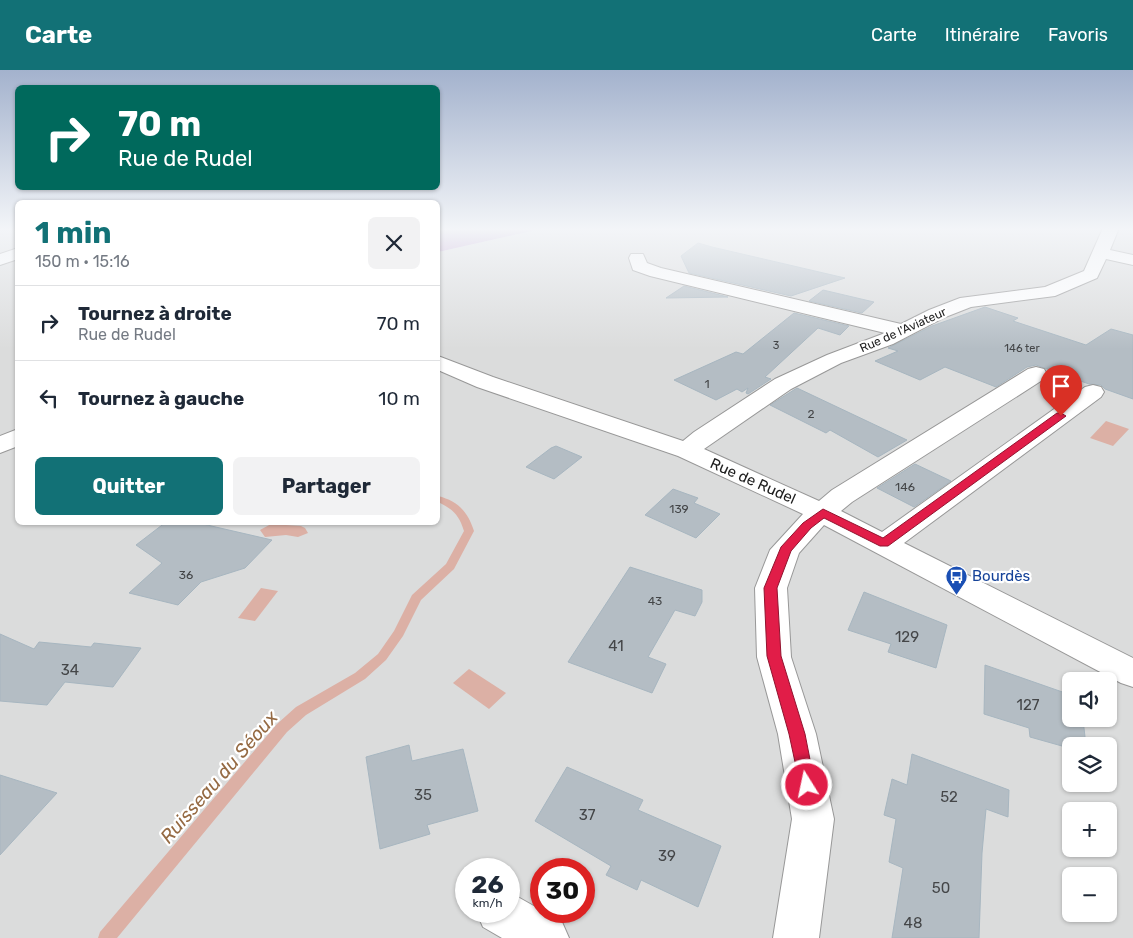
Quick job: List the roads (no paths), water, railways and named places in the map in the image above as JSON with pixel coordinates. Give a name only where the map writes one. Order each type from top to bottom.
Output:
[{"type":"street","points":[[646,269],[903,331]]},
{"type":"street","name":"Rue de l'Aviateur","points":[[687,451],[703,437],[783,384],[834,359],[886,340],[936,314],[967,302],[1049,292],[1092,274],[1094,269]]},
{"type":"street","name":"Rue de Rudel","points":[[440,363],[485,382],[687,451],[823,513],[1133,674]]},
{"type":"street","points":[[796,938],[813,819],[797,734],[774,656],[771,588],[785,550],[807,525],[842,496],[1036,374]]},
{"type":"street","points":[[884,544],[1093,392]]},
{"type":"street","points":[[0,446],[15,438]]},
{"type":"street","points":[[520,923],[546,938]]},
{"type":"waterway","name":"Ruisseau du Séoux","points":[[106,938],[282,728],[301,711],[360,676],[382,657],[399,633],[416,598],[450,566],[469,531],[462,513],[450,504],[440,500]]},
{"type":"place","name":"Bourdès","points":[[956,595]]}]
